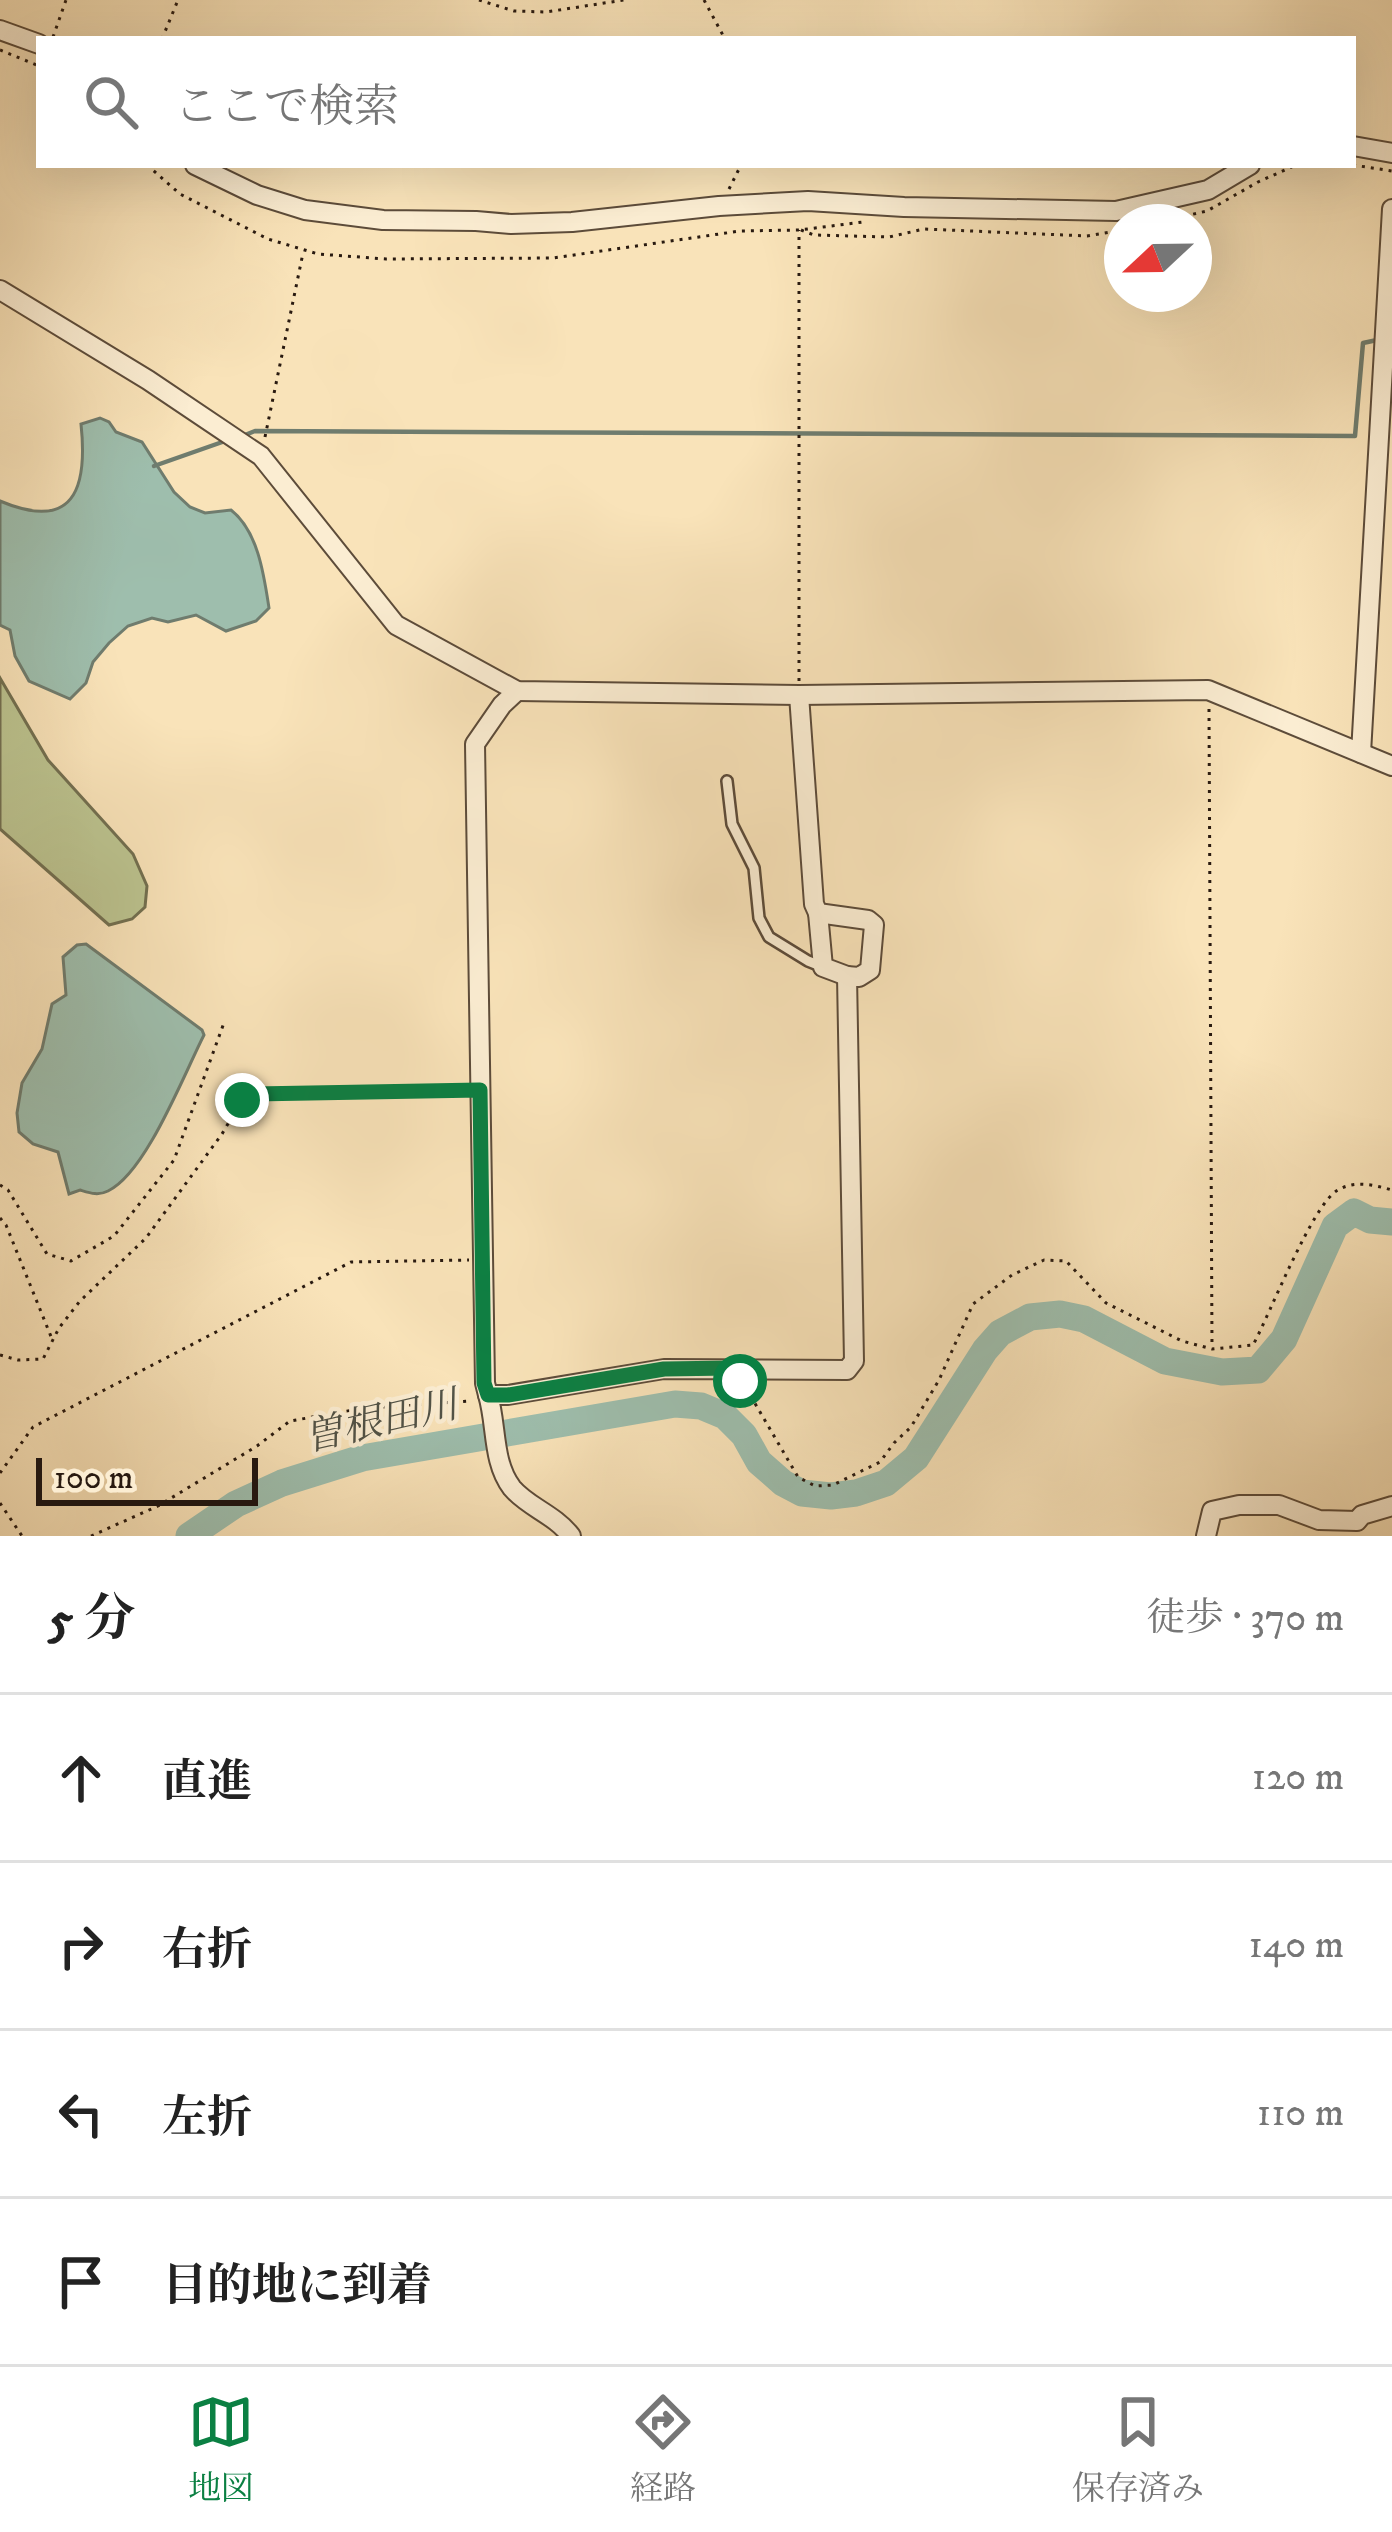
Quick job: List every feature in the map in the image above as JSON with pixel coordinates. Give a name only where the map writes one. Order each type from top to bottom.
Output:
[{"type":"street","points":[[0,29],[36,43]]},
{"type":"street","points":[[1356,147],[1392,153]]},
{"type":"street","points":[[201,168],[305,210],[383,220],[511,224],[808,201],[1116,211],[1208,190],[1245,168]]},
{"type":"street","points":[[1360,753],[1386,439],[1392,209]]},
{"type":"street","points":[[0,290],[253,450],[396,625],[517,692],[1208,690],[1392,766]]},
{"type":"street","points":[[1369,621],[1392,621]]},
{"type":"street","points":[[517,692],[475,744],[484,1383],[499,1458],[514,1490],[571,1536]]},
{"type":"street","points":[[799,694],[814,904],[823,967],[859,977],[870,970],[874,925],[868,920],[818,914]]},
{"type":"street","points":[[490,1401],[664,1369],[847,1370],[854,1361],[847,976]]},
{"type":"street","points":[[1207,1536],[1212,1510],[1239,1505],[1279,1505],[1319,1520],[1357,1521],[1392,1506]]},
{"type":"lane","points":[[727,782],[732,824],[754,868],[759,918],[769,937],[823,967]]},
{"type":"path","points":[[53,36],[65,0]]},
{"type":"path","points":[[163,36],[178,0]]},
{"type":"path","points":[[479,0],[514,11],[546,12],[624,0]]},
{"type":"path","points":[[704,0],[723,36]]},
{"type":"path","points":[[0,50],[36,65]]},
{"type":"path","points":[[1356,165],[1392,171]]},
{"type":"path","points":[[150,168],[180,194],[268,239],[304,251],[386,259],[533,259],[878,220]]},
{"type":"path","points":[[719,206],[739,168]]},
{"type":"path","points":[[800,230],[814,235],[889,237],[924,229],[1104,233]]},
{"type":"path","points":[[799,694],[800,230]]},
{"type":"path","points":[[253,450],[304,251]]},
{"type":"path","points":[[1208,690],[1213,1349]]},
{"type":"path","points":[[0,1185],[8,1190],[46,1254],[71,1261],[114,1236],[174,1160],[225,1020]]},
{"type":"path","points":[[0,1355],[43,1359],[80,1301],[146,1238],[242,1100],[252,1094],[480,1090]]},
{"type":"path","points":[[730,1368],[751,1394],[798,1477],[815,1486],[833,1485],[880,1462],[911,1427],[974,1304],[1012,1275],[1044,1260],[1066,1261],[1106,1303],[1182,1341],[1213,1349],[1253,1345],[1318,1213],[1334,1191],[1356,1184],[1392,1190]]},
{"type":"path","points":[[0,1218],[53,1341]]},
{"type":"path","points":[[0,1473],[33,1427],[351,1262],[483,1259]]},
{"type":"path","points":[[91,1536],[158,1506],[290,1421],[359,1409],[490,1401]]},
{"type":"path","points":[[0,1503],[22,1536]]},
{"type":"green space","points":[[0,678],[48,760],[133,854],[147,886],[145,907],[132,919],[109,925],[0,829]]},
{"type":"shaded area","points":[[100,418],[116,432],[142,442],[174,492],[190,507],[205,513],[231,510],[240,519],[258,554],[269,608],[256,621],[226,631],[196,615],[168,622],[152,618],[128,626],[93,662],[86,683],[70,699],[29,681],[15,656],[10,630],[0,625],[0,501],[25,509],[60,508],[78,486],[81,424]]},
{"type":"shaded area","points":[[86,944],[204,1035],[136,1165],[108,1191],[69,1194],[58,1152],[33,1144],[19,1132],[17,1113],[22,1083],[42,1049],[52,1004],[66,995],[63,957]]},
{"type":"waterway","points":[[245,435],[255,431],[1355,436],[1363,343],[1377,340]]},
{"type":"waterway","points":[[154,466],[228,440]]},
{"type":"waterway","name":"曽根田川","points":[[189,1536],[236,1504],[282,1483],[362,1458],[675,1404],[701,1406],[725,1416],[744,1435],[759,1462],[802,1493],[856,1493],[886,1483],[916,1458],[985,1350],[1000,1333],[1030,1317],[1060,1314],[1084,1319],[1165,1361],[1222,1372],[1258,1370],[1284,1339],[1335,1226],[1354,1212],[1370,1220],[1392,1222]]},
{"type":"route","points":[[242,1100],[252,1094],[480,1090],[484,1383],[488,1395],[664,1369],[730,1368],[740,1381]]}]
